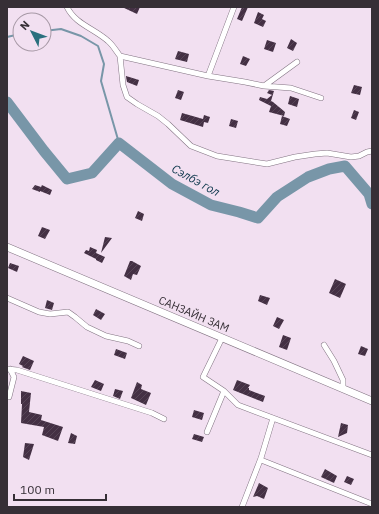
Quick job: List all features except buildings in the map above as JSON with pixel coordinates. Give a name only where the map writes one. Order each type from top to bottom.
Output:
[{"type":"main road","name":"САНЗАЙН ЗАМ","points":[[7,247],[372,401]]},
{"type":"street","points":[[67,7],[80,23],[108,41],[120,56],[122,85],[127,97],[158,116],[191,146],[217,156],[268,164],[295,157],[315,154],[327,153],[351,157],[372,152]]},
{"type":"street","points":[[208,76],[234,7]]},
{"type":"street","points":[[120,56],[208,76],[264,86],[291,88],[320,98]]},
{"type":"street","points":[[264,86],[297,62]]},
{"type":"street","points":[[7,298],[39,312],[50,314],[68,312],[87,327],[106,336],[128,341],[139,346]]},
{"type":"street","points":[[222,338],[203,377],[224,391],[238,405],[372,455]]},
{"type":"street","points":[[324,345],[343,380],[343,389]]},
{"type":"street","points":[[9,369],[14,376],[9,397]]},
{"type":"street","points":[[9,369],[17,370],[87,392],[152,413],[164,419]]},
{"type":"street","points":[[207,432],[224,391]]},
{"type":"street","points":[[242,507],[260,460],[273,418]]},
{"type":"street","points":[[260,460],[370,505]]},
{"type":"waterway","points":[[52,30],[61,29],[81,36],[98,46],[104,64],[101,81],[119,143]]},
{"type":"waterway","points":[[7,37],[12,36]]},
{"type":"waterway","name":"Сэлбэ гол","points":[[7,102],[67,179],[92,173],[119,143],[172,184],[211,205],[258,218],[277,197],[308,177],[329,169],[345,166],[369,194],[372,204]]}]
